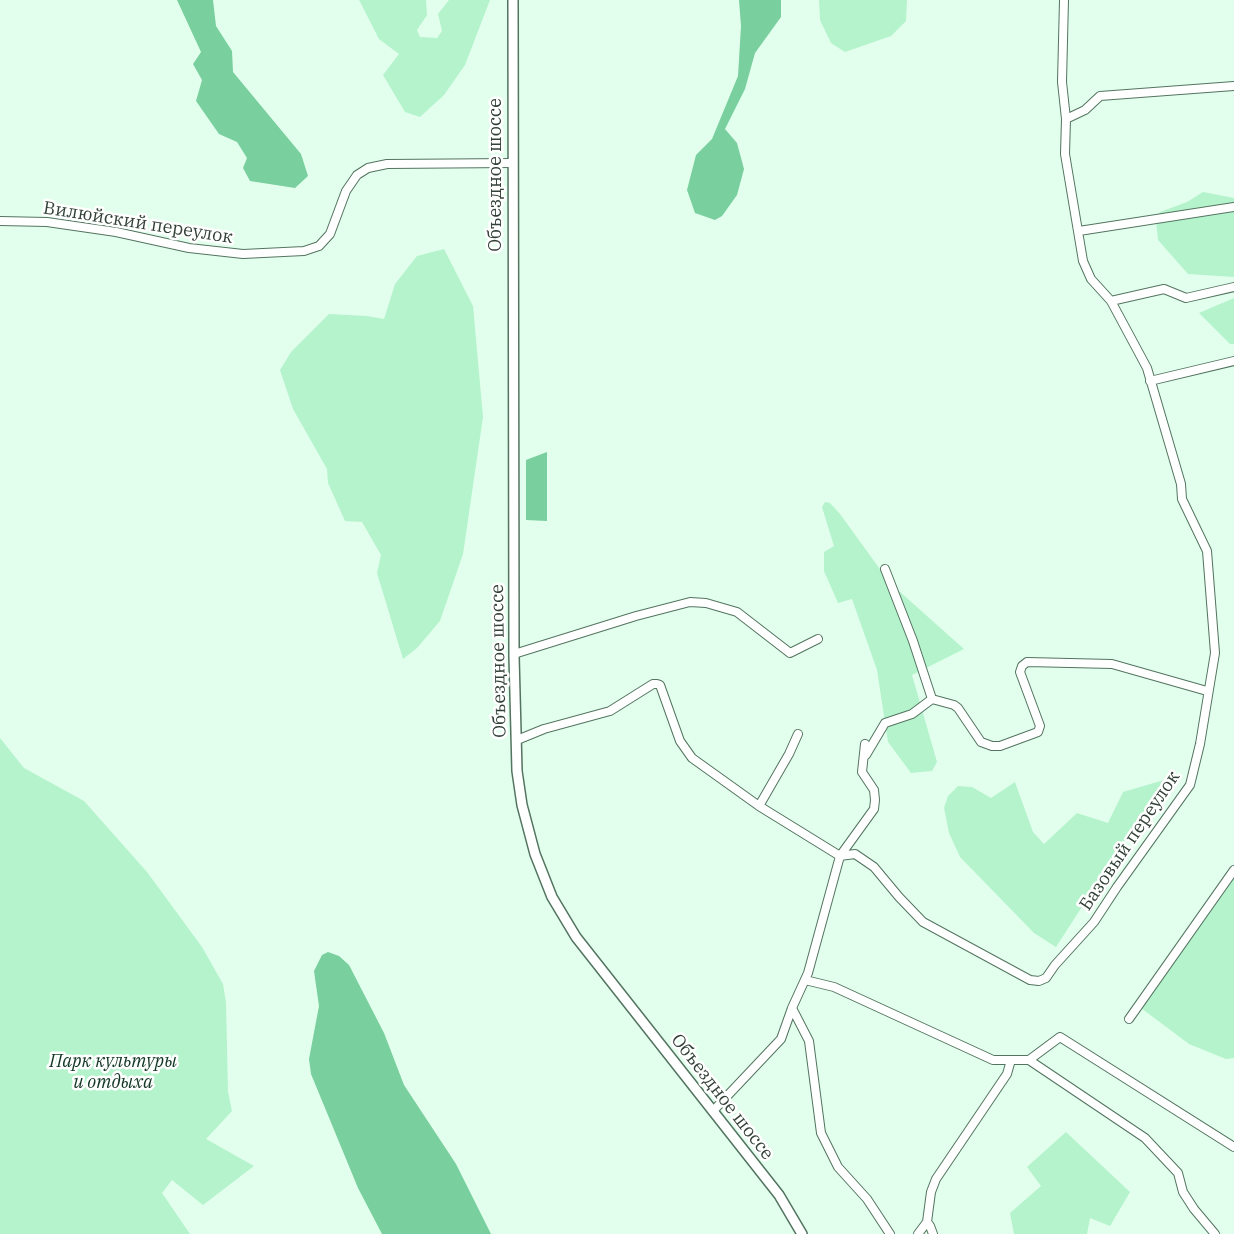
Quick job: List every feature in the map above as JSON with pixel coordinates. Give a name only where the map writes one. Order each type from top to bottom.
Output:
[{"type":"main road","name":"Объездное шоссе","points":[[513,0],[514,654],[516,771],[522,805],[535,854],[552,897],[576,936],[779,1195],[802,1234]]},
{"type":"street","name":"Базовый переулок","points":[[517,740],[544,729],[610,711],[653,684],[657,684],[660,685],[680,741],[692,758],[759,806],[840,856],[855,855],[874,867],[923,921],[1030,980],[1038,981],[1046,978],[1094,922],[1190,785],[1200,744],[1215,653],[1207,550],[1182,498],[1147,368],[1111,301],[1091,279],[1083,261],[1065,154],[1066,119],[1062,81],[1064,0]]},
{"type":"street","points":[[1066,119],[1085,110],[1100,96],[1234,86]]},
{"type":"street","name":"Вилюйский переулок","points":[[0,221],[47,222],[116,232],[189,248],[243,254],[304,251],[319,246],[330,234],[346,191],[357,176],[368,168],[387,164],[512,163]]},
{"type":"street","points":[[1079,231],[1234,207]]},
{"type":"street","points":[[1111,301],[1164,289],[1186,298],[1234,287]]},
{"type":"street","points":[[1150,381],[1234,361]]},
{"type":"street","points":[[885,569],[913,641],[932,699]]},
{"type":"street","points":[[514,654],[636,616],[690,602],[706,603],[737,612],[790,653],[818,639]]},
{"type":"street","points":[[932,699],[954,705],[981,742],[1000,746],[1038,732],[1040,726],[1020,672],[1022,666],[1027,662],[1112,664],[1207,691]]},
{"type":"street","points":[[864,758],[885,723],[912,714],[932,699]]},
{"type":"street","points":[[759,806],[798,734]]},
{"type":"street","points":[[713,1111],[781,1039],[805,980],[840,856],[874,809],[874,790],[862,772],[865,744]]},
{"type":"street","points":[[1129,1019],[1234,870]]},
{"type":"street","points":[[805,980],[834,987],[993,1060],[1029,1060],[1145,1138],[1178,1173],[1184,1192],[1194,1209],[1215,1234]]},
{"type":"street","points":[[792,1008],[809,1041],[821,1133],[838,1167],[867,1199],[891,1234]]},
{"type":"street","points":[[1029,1060],[1060,1037],[1234,1147]]},
{"type":"street","points":[[918,1234],[927,1222],[931,1192],[936,1179],[1007,1074],[1011,1060]]},
{"type":"street","points":[[927,1222],[933,1234]]},
{"type":"green space","points":[[359,0],[426,0],[427,15],[417,30],[420,37],[437,38],[442,31],[438,14],[449,0],[490,0],[465,65],[444,95],[420,117],[405,112],[383,75],[399,54],[379,39]]},
{"type":"green space","points":[[819,0],[907,0],[906,21],[891,36],[845,52],[831,43],[820,20]]},
{"type":"green space","points":[[1203,192],[1234,198],[1234,277],[1188,274],[1158,240],[1156,221],[1160,212],[1187,202]]},
{"type":"green space","points":[[444,249],[473,306],[483,417],[463,554],[440,621],[417,648],[403,659],[377,573],[381,555],[362,522],[345,521],[328,483],[327,469],[293,409],[280,370],[291,352],[329,314],[384,319],[395,284],[417,256]]},
{"type":"green space","points":[[1234,298],[1234,344],[1230,344],[1199,313]]},
{"type":"green space","points":[[825,502],[830,503],[840,514],[890,583],[964,649],[912,675],[937,762],[932,771],[911,773],[888,742],[877,670],[852,599],[838,603],[824,571],[824,552],[834,546],[822,507]]},
{"type":"green space","name":"Парк культуры и отдыха","points":[[0,738],[24,768],[84,801],[147,872],[202,947],[223,984],[226,1002],[228,1092],[232,1111],[206,1139],[254,1166],[203,1205],[172,1180],[162,1193],[190,1234],[0,1234]]},
{"type":"green space","points":[[1164,780],[1056,947],[1034,933],[960,857],[949,833],[944,808],[948,796],[958,786],[972,787],[991,798],[1015,782],[1033,832],[1044,844],[1077,813],[1108,823],[1123,792]]},
{"type":"green space","points":[[1234,876],[1234,1058],[1226,1059],[1189,1044],[1141,1008]]},
{"type":"green space","points":[[1066,1132],[1130,1192],[1110,1226],[1090,1218],[1087,1234],[1014,1234],[1010,1213],[1041,1186],[1027,1167]]},
{"type":"shaded area","points":[[177,0],[213,0],[216,26],[232,51],[233,72],[301,154],[308,176],[295,188],[250,181],[243,168],[247,158],[237,142],[219,134],[196,101],[202,80],[193,64],[201,52]]},
{"type":"shaded area","points":[[739,0],[781,0],[781,17],[755,53],[745,89],[725,129],[737,143],[744,169],[737,195],[722,216],[715,220],[695,213],[687,190],[696,155],[712,139],[738,76],[741,26]]},
{"type":"shaded area","points":[[547,452],[547,521],[526,520],[526,460]]},
{"type":"shaded area","points":[[328,952],[339,956],[349,965],[384,1033],[404,1085],[456,1164],[491,1234],[382,1234],[358,1188],[311,1074],[309,1059],[319,1006],[314,971],[322,955]]}]
